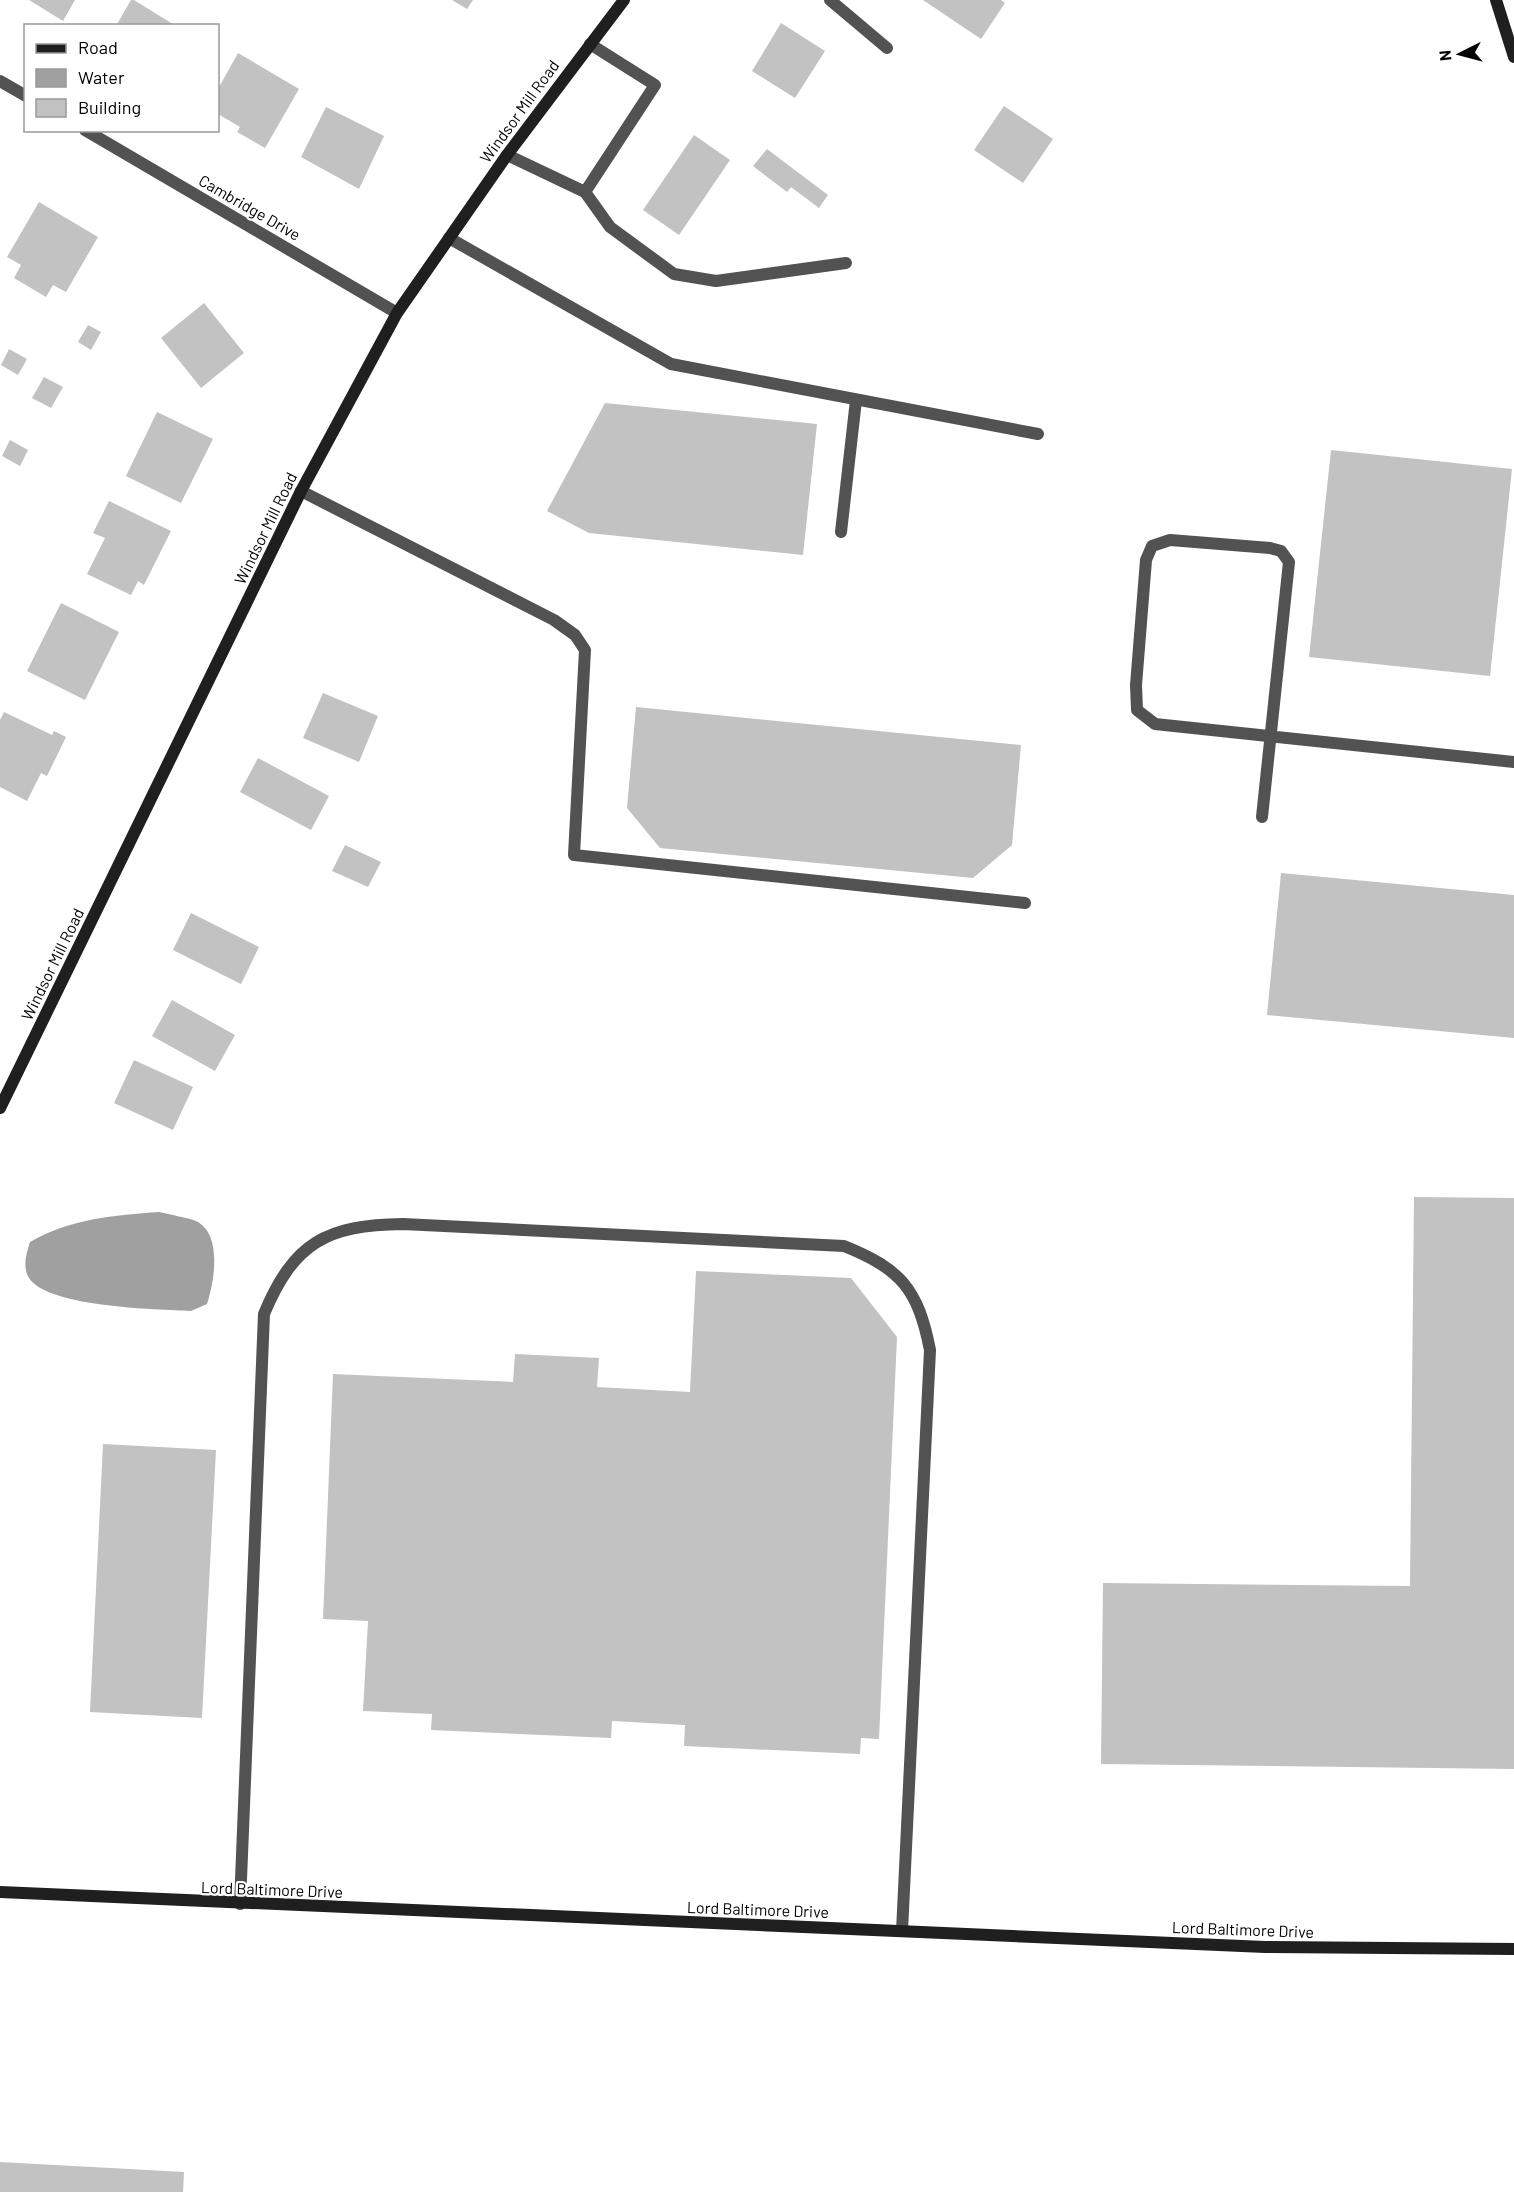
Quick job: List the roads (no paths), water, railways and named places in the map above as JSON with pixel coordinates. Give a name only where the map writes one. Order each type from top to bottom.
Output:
[{"type":"main road","name":"Windsor Mill Road","points":[[0,1108],[301,491],[397,313],[507,155],[624,0]]},
{"type":"main road","points":[[1496,0],[1514,57]]},
{"type":"main road","name":"Lord Baltimore Drive","points":[[0,1892],[1265,1947],[1514,1949]]},
{"type":"street","points":[[830,0],[887,48]]},
{"type":"street","points":[[585,192],[655,85],[590,44]]},
{"type":"street","points":[[0,81],[24,95]]},
{"type":"street","name":"Cambridge Drive","points":[[88,132],[397,313]]},
{"type":"street","points":[[507,155],[585,192],[610,227],[674,274],[716,282],[846,262]]},
{"type":"street","points":[[449,238],[671,364],[1038,434]]},
{"type":"street","points":[[841,532],[856,400]]},
{"type":"street","points":[[301,491],[554,620],[575,635],[585,650],[574,855],[1025,903]]},
{"type":"street","points":[[1262,817],[1271,737],[1289,562],[1281,551],[1270,548],[1170,540],[1152,546],[1146,560],[1136,685],[1137,710],[1155,724],[1271,737],[1514,762]]},
{"type":"street","points":[[240,1904],[264,1314],[292,1260],[310,1245],[341,1231],[362,1226],[415,1225],[844,1246],[874,1258],[908,1286],[923,1316],[930,1350],[902,1931]]},
{"type":"water","points":[[159,1212],[196,1221],[205,1227],[210,1236],[214,1272],[207,1304],[191,1311],[128,1307],[76,1300],[53,1294],[36,1285],[27,1274],[25,1262],[30,1242],[45,1234],[76,1223]]}]
